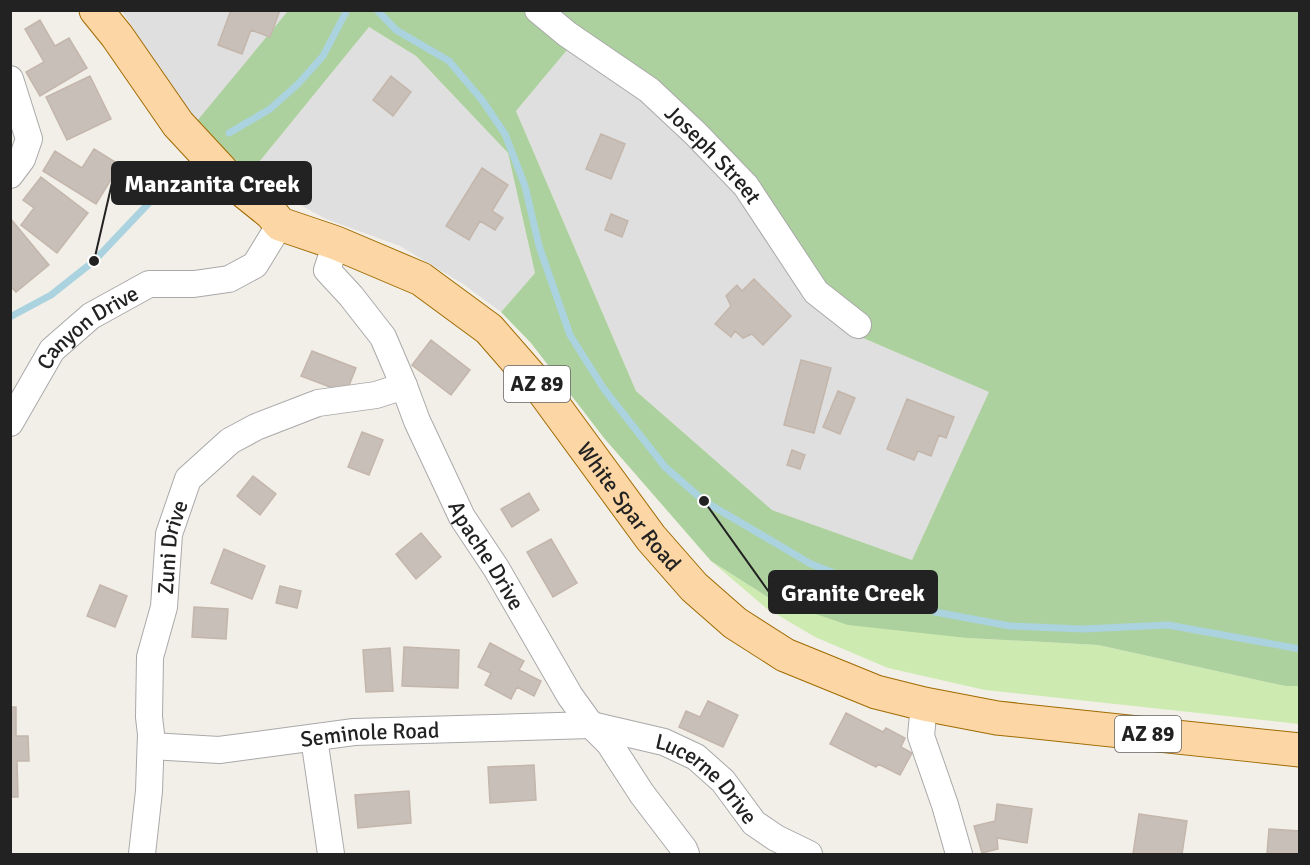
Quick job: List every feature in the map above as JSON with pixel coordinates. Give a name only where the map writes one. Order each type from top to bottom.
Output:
[{"type":"main road","name":"White Spar Road","points":[[96,10],[117,36],[178,124],[230,180],[271,213],[280,224],[336,243],[422,279],[489,329],[558,409],[651,538],[694,587],[735,623],[785,655],[876,692],[997,718],[1299,750]]},
{"type":"street","name":"Joseph Street","points":[[537,10],[567,34],[649,90],[696,134],[746,186],[816,292],[858,325]]},
{"type":"street","points":[[10,79],[29,139],[22,159],[10,175]]},
{"type":"street","name":"Canyon Drive","points":[[10,423],[52,350],[91,316],[149,284],[194,284],[229,279],[255,265],[280,224]]},
{"type":"street","name":"Apache Drive","points":[[336,243],[327,270],[383,337],[417,421],[462,517],[496,568],[570,696],[591,725],[609,743],[686,855]]},
{"type":"street","name":"Zuni Drive","points":[[142,855],[151,746],[150,657],[164,607],[169,534],[188,478],[230,441],[256,427],[318,403],[376,395],[404,386]]},
{"type":"street","points":[[924,704],[921,736],[945,805],[959,855]]},
{"type":"street","name":"Seminole Road","points":[[151,746],[219,750],[354,732],[591,725]]},
{"type":"street","name":"Lucerne Drive","points":[[591,725],[664,742],[696,757],[723,781],[754,823],[776,838],[809,855]]},
{"type":"street","points":[[314,738],[331,855]]},
{"type":"shaded area","points":[[122,11],[290,11],[199,123],[173,90]]},
{"type":"shaded area","points":[[369,27],[416,56],[508,153],[535,273],[501,312],[463,284],[400,246],[326,219],[285,197],[251,172]]},
{"type":"shaded area","points":[[567,50],[643,98],[739,189],[856,335],[990,392],[912,560],[772,510],[636,391],[516,111]]},
{"type":"green space","points":[[288,11],[1299,11],[1299,686],[1285,686],[1098,645],[967,638],[848,625],[769,598],[711,561],[604,438],[531,343],[501,312],[535,273],[508,153],[416,56],[369,27],[251,172],[227,153],[197,121]],"holes":[[[567,50],[643,98],[739,189],[856,335],[989,392],[912,560],[772,510],[636,391],[516,111]]]},
{"type":"green space","points":[[711,561],[769,598],[967,638],[1098,645],[1285,686],[1299,686],[1299,724],[985,690],[888,668],[815,637],[766,608]]},
{"type":"building","points":[[231,10],[280,10],[270,37],[251,30],[242,54],[218,45]]},
{"type":"building","points":[[40,20],[55,46],[69,38],[87,68],[40,96],[26,72],[44,62],[25,29]]},
{"type":"building","points":[[90,76],[111,119],[67,140],[46,97]]},
{"type":"building","points":[[391,76],[411,92],[393,116],[373,100]]},
{"type":"building","points":[[601,134],[625,144],[611,179],[586,169]]},
{"type":"building","points":[[94,149],[120,165],[96,204],[43,171],[55,151],[82,168]]},
{"type":"building","points":[[482,168],[508,185],[492,211],[503,218],[495,230],[480,221],[469,240],[446,226]]},
{"type":"building","points":[[41,177],[88,213],[57,253],[21,225],[34,208],[23,200]]},
{"type":"building","points":[[611,214],[628,221],[622,237],[605,230]]},
{"type":"building","points":[[10,218],[49,265],[16,292],[10,286]]},
{"type":"building","points":[[754,279],[791,316],[763,345],[752,334],[743,338],[735,331],[731,337],[715,324],[731,306],[726,296],[737,285],[742,291]]},
{"type":"building","points":[[431,340],[470,370],[451,395],[412,365]]},
{"type":"building","points":[[312,351],[356,368],[346,393],[301,376]]},
{"type":"building","points":[[801,360],[831,368],[814,433],[784,425]]},
{"type":"building","points":[[838,391],[855,398],[840,434],[823,427]]},
{"type":"building","points":[[907,399],[954,417],[946,438],[939,435],[931,456],[918,451],[914,460],[887,449]]},
{"type":"building","points":[[362,432],[383,440],[369,475],[348,467]]},
{"type":"building","points":[[792,450],[805,455],[800,469],[787,465]]},
{"type":"building","points":[[253,476],[276,494],[260,515],[237,496]]},
{"type":"building","points":[[529,493],[539,510],[512,527],[501,509]]},
{"type":"building","points":[[421,533],[441,557],[416,579],[396,554]]},
{"type":"building","points":[[551,539],[577,583],[553,597],[527,552]]},
{"type":"building","points":[[224,549],[265,566],[252,599],[211,583]]},
{"type":"building","points":[[100,585],[127,596],[115,627],[87,616]]},
{"type":"building","points":[[280,586],[301,591],[297,608],[276,603]]},
{"type":"building","points":[[194,607],[228,609],[226,639],[192,637]]},
{"type":"building","points":[[490,643],[524,661],[519,670],[541,681],[534,696],[517,687],[511,699],[485,685],[491,673],[478,667]]},
{"type":"building","points":[[404,647],[459,650],[458,688],[402,686]]},
{"type":"building","points":[[390,648],[393,691],[366,692],[363,650]]},
{"type":"building","points":[[708,701],[738,715],[723,747],[679,727],[686,711],[700,717]]},
{"type":"building","points":[[10,707],[16,707],[16,736],[28,736],[29,761],[17,761],[18,797],[10,797]]},
{"type":"building","points":[[846,713],[883,732],[886,728],[905,738],[901,747],[912,753],[900,775],[878,764],[876,767],[830,744]]},
{"type":"building","points":[[534,765],[536,800],[490,803],[488,767]]},
{"type":"building","points":[[409,791],[411,823],[358,828],[355,795]]},
{"type":"building","points":[[997,804],[1032,809],[1027,843],[997,838],[998,849],[982,853],[974,826],[995,821]]},
{"type":"building","points":[[1139,814],[1187,821],[1182,854],[1133,854]]},
{"type":"building","points":[[1269,829],[1300,831],[1300,854],[1267,854]]},
{"type":"waterway","points":[[229,133],[270,109],[298,84],[323,56],[347,10]]},
{"type":"waterway","points":[[377,10],[396,30],[449,61],[482,100],[505,134],[525,186],[539,246],[570,335],[604,389],[665,467],[704,501],[811,564],[935,612],[1010,626],[1083,629],[1168,625],[1300,649]]},
{"type":"waterway","points":[[10,317],[51,295],[94,261],[183,167]]},
{"type":"place","name":"Manzanita Creek","points":[[94,261]]},
{"type":"place","name":"Granite Creek","points":[[704,501]]}]
